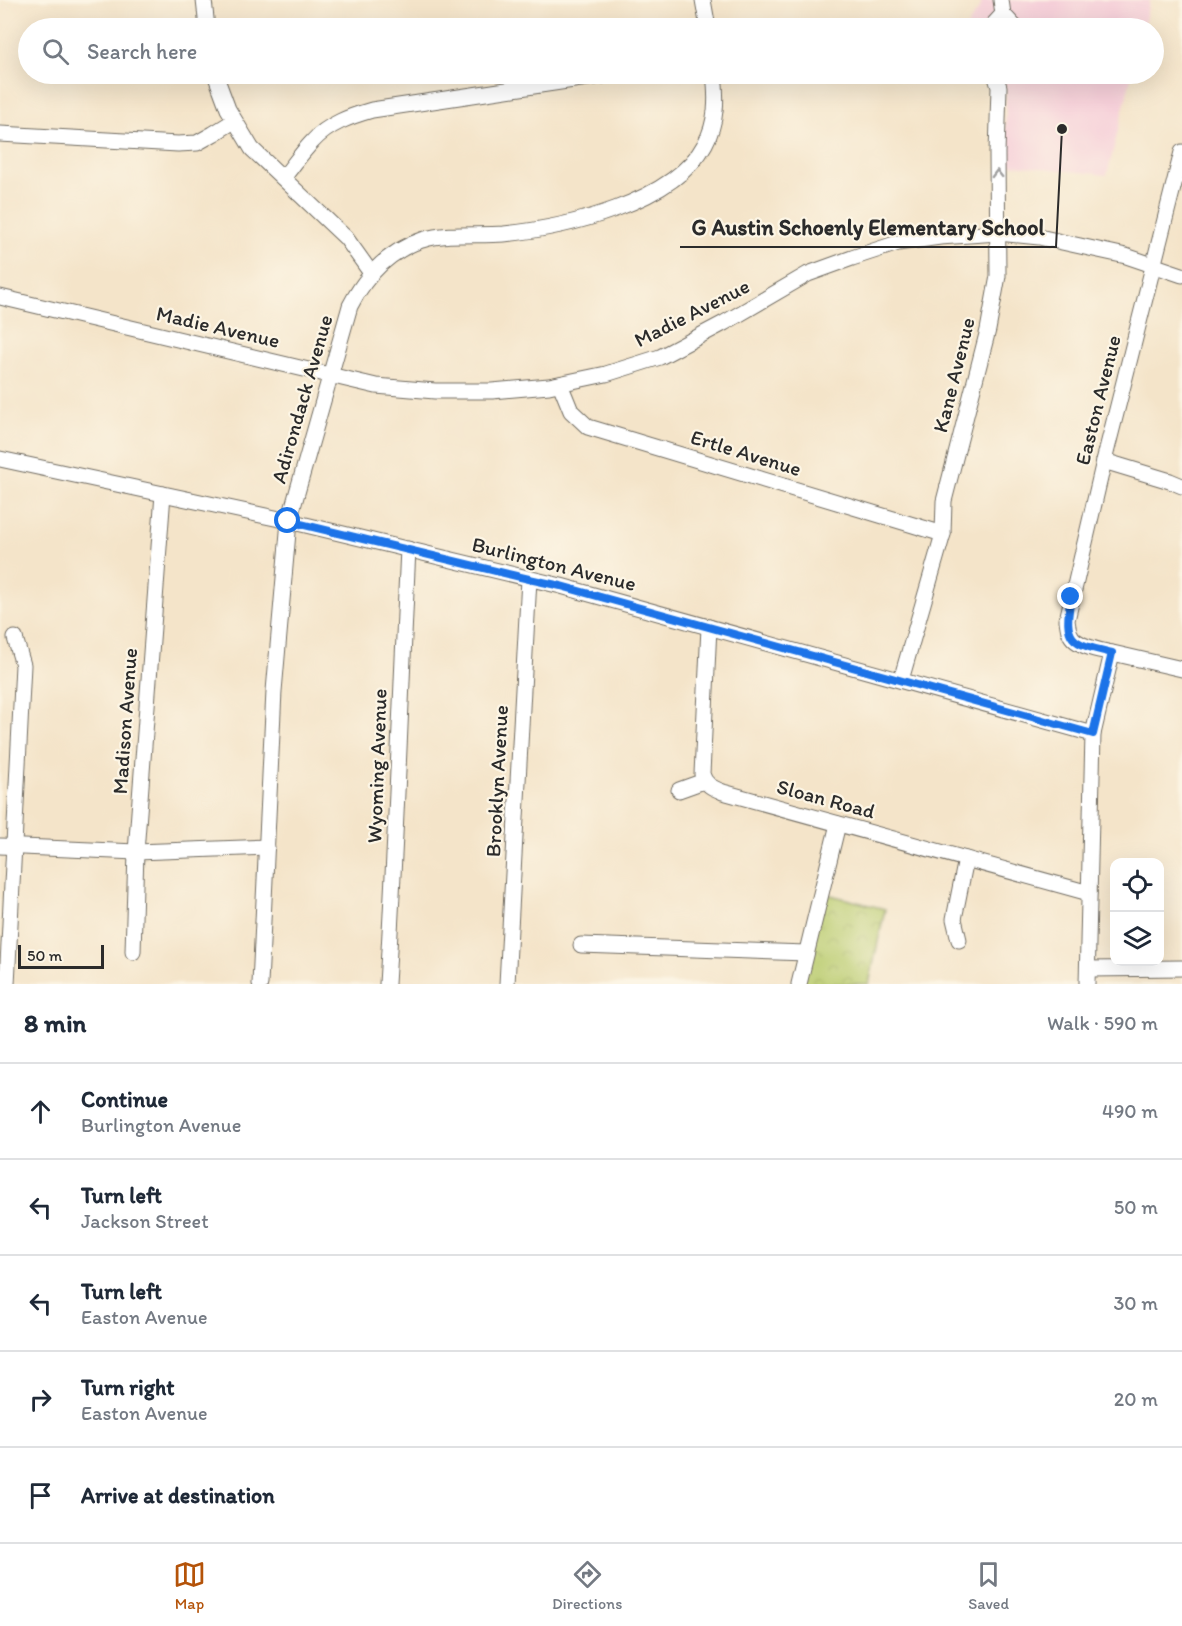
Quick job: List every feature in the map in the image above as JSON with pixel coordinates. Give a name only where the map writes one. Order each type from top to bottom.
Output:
[{"type":"street","points":[[204,0],[206,18]]},
{"type":"street","points":[[703,0],[706,18]]},
{"type":"street","points":[[218,84],[234,121],[252,149],[346,238],[371,273]]},
{"type":"street","points":[[284,178],[314,140],[335,124],[359,114],[372,110],[547,84]]},
{"type":"street","name":"Adirondack Avenue","points":[[260,984],[274,691],[288,521],[348,311],[356,294],[371,273],[394,254],[422,240],[446,235],[530,231],[578,221],[615,209],[670,182],[693,161],[705,144],[716,105],[715,84]]},
{"type":"street","name":"Kane Avenue","points":[[901,680],[943,534],[944,501],[988,330],[998,276],[998,84]]},
{"type":"street","points":[[0,134],[178,144],[197,142],[213,135],[234,121]]},
{"type":"street","name":"Easton Avenue","points":[[1112,653],[1092,648],[1075,640],[1068,628],[1067,620],[1104,461],[1182,152]]},
{"type":"street","name":"Madie Avenue","points":[[0,297],[376,386],[435,391],[492,391],[560,384],[606,374],[660,357],[808,274],[898,243],[998,233],[1039,237],[1126,256],[1182,274]]},
{"type":"street","name":"Ertle Avenue","points":[[560,384],[571,411],[588,427],[943,534]]},
{"type":"street","name":"Burlington Avenue","points":[[0,459],[288,521],[561,586],[1093,734]]},
{"type":"street","points":[[1104,461],[1182,486]]},
{"type":"street","name":"Madison Avenue","points":[[132,952],[136,852],[163,494]]},
{"type":"street","name":"Wyoming Avenue","points":[[387,984],[408,549]]},
{"type":"street","name":"Brooklyn Avenue","points":[[507,984],[529,579]]},
{"type":"street","points":[[679,790],[704,781],[702,774],[709,627]]},
{"type":"street","points":[[7,984],[7,847],[23,665],[15,638]]},
{"type":"street","points":[[1182,669],[1112,653],[1093,734],[1088,976],[1182,968]]},
{"type":"street","name":"Sloan Road","points":[[704,781],[710,787],[723,792],[1089,893]]},
{"type":"street","points":[[799,984],[838,824]]},
{"type":"street","points":[[7,847],[136,852],[267,847]]},
{"type":"street","points":[[959,940],[954,919],[966,859]]},
{"type":"street","points":[[581,945],[806,953]]},
{"type":"shaded area","points":[[981,0],[1150,0],[1146,18],[973,18],[981,6]]},
{"type":"shaded area","points":[[1004,84],[1130,84],[1107,175],[1005,164],[1006,94]]},
{"type":"green space","points":[[823,893],[885,909],[869,984],[802,984]]},
{"type":"place","name":"G Austin Schoenly Elementary School","points":[[1062,129]]},
{"type":"route","points":[[288,521],[561,586],[1093,734],[1112,653],[1082,644],[1071,636],[1067,620],[1071,597]]}]
